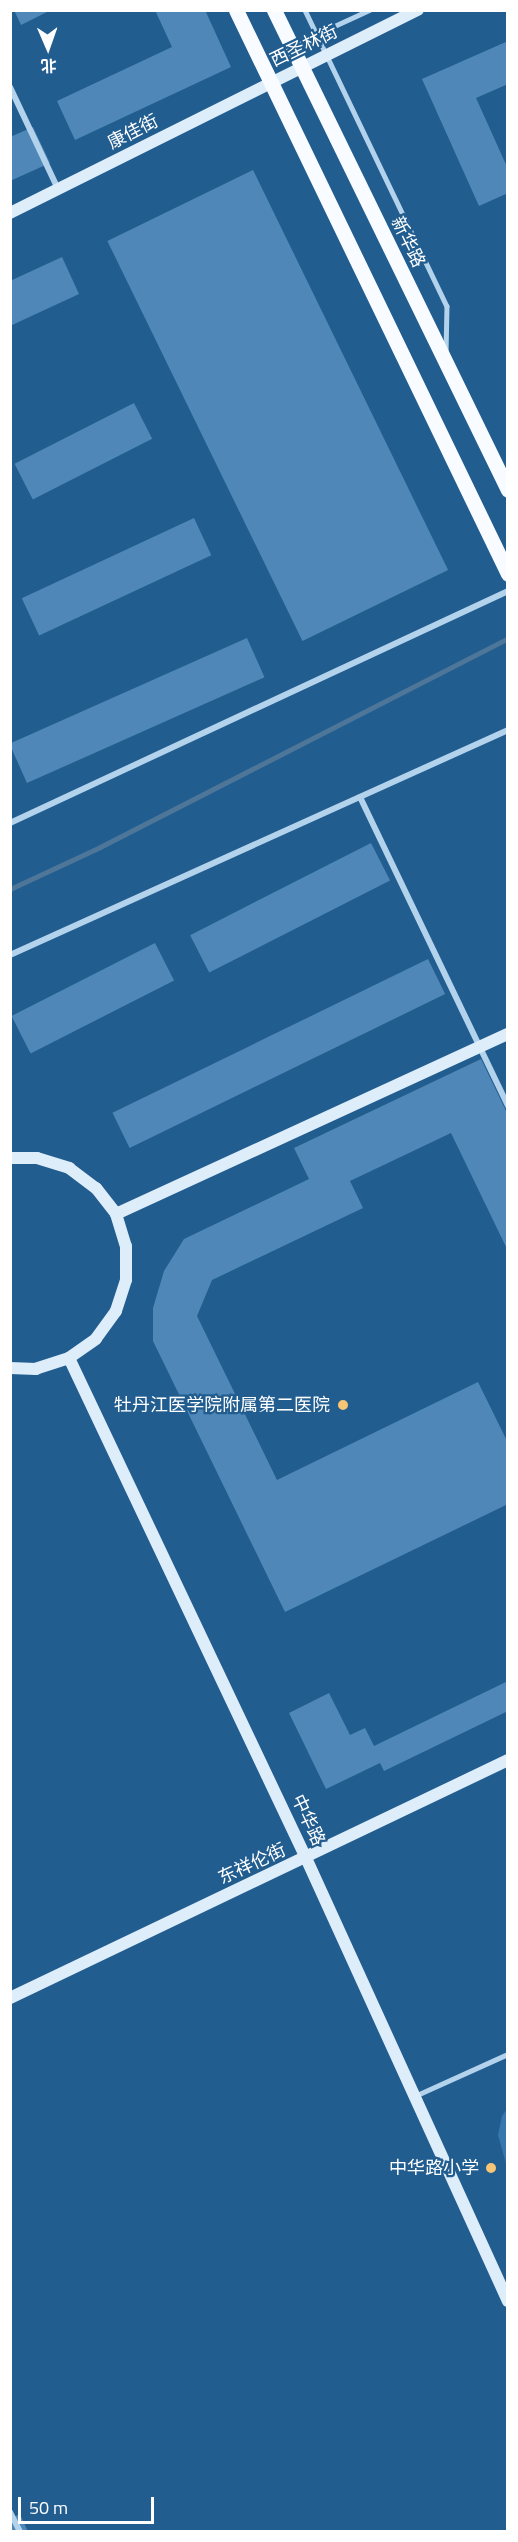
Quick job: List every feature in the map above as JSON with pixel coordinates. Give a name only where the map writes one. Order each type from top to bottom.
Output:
[{"type":"main road","points":[[236,10],[507,574]]},
{"type":"main road","name":"新华路","points":[[274,10],[507,490]]},
{"type":"street","name":"西圣林街","points":[[271,82],[418,10]]},
{"type":"street","name":"康佳街","points":[[10,213],[271,82]]},
{"type":"street","points":[[10,87],[58,189]]},
{"type":"street","points":[[10,823],[507,591]]},
{"type":"street","points":[[10,955],[507,730]]},
{"type":"street","points":[[360,797],[507,1106]]},
{"type":"street","points":[[116,1214],[507,1034]]},
{"type":"street","points":[[10,1158],[37,1158],[69,1168],[96,1188],[116,1214],[126,1246],[126,1280],[116,1311],[103,1330],[69,1358],[36,1369],[10,1368]]},
{"type":"street","name":"中华路","points":[[69,1358],[306,1858],[507,2301]]},
{"type":"street","name":"东祥伦街","points":[[10,1998],[507,1760]]},
{"type":"street","points":[[10,2511],[20,2532]]},
{"type":"lane","points":[[305,10],[447,306],[446,364]]},
{"type":"lane","points":[[291,46],[369,10]]},
{"type":"lane","points":[[415,2097],[507,2054]]},
{"type":"shaded area","points":[[507,2109],[507,2167],[498,2135],[502,2116]]},
{"type":"building","points":[[14,10],[51,10],[21,25]]},
{"type":"building","points":[[155,10],[205,10],[231,67],[75,140],[57,101],[172,47]]},
{"type":"building","points":[[508,41],[508,84],[476,98],[508,169],[508,193],[479,206],[422,79]]},
{"type":"building","points":[[33,127],[50,163],[10,181],[10,137]]},
{"type":"building","points":[[253,170],[448,570],[302,641],[107,241]]},
{"type":"building","points":[[62,257],[79,294],[10,326],[10,281]]},
{"type":"building","points":[[134,403],[152,439],[33,499],[15,464]]},
{"type":"building","points":[[194,518],[211,555],[39,635],[22,598]]},
{"type":"building","points":[[247,638],[264,677],[27,783],[10,744]]},
{"type":"building","points":[[371,843],[390,880],[209,973],[190,935]]},
{"type":"building","points":[[155,943],[174,980],[31,1054],[12,1016]]},
{"type":"building","points":[[428,959],[445,994],[130,1148],[113,1113]]},
{"type":"building","points":[[481,1059],[508,1115],[508,1251],[451,1133],[350,1181],[363,1208],[212,1280],[197,1316],[277,1480],[478,1382],[508,1443],[508,1504],[285,1612],[153,1341],[153,1308],[164,1271],[184,1239],[309,1179],[294,1148]]},
{"type":"building","points":[[508,1681],[508,1711],[384,1771],[380,1763],[326,1789],[289,1713],[329,1693],[350,1735],[365,1728],[374,1746]]},
{"type":"building","points":[[20,2514],[28,2532],[10,2532],[10,2519]]},
{"type":"waterway","points":[[10,889],[100,847],[508,638]]},
{"type":"place","name":"牡丹江医学院附属第二医院","points":[[343,1405]]},
{"type":"place","name":"中华路小学","points":[[491,2168]]}]
